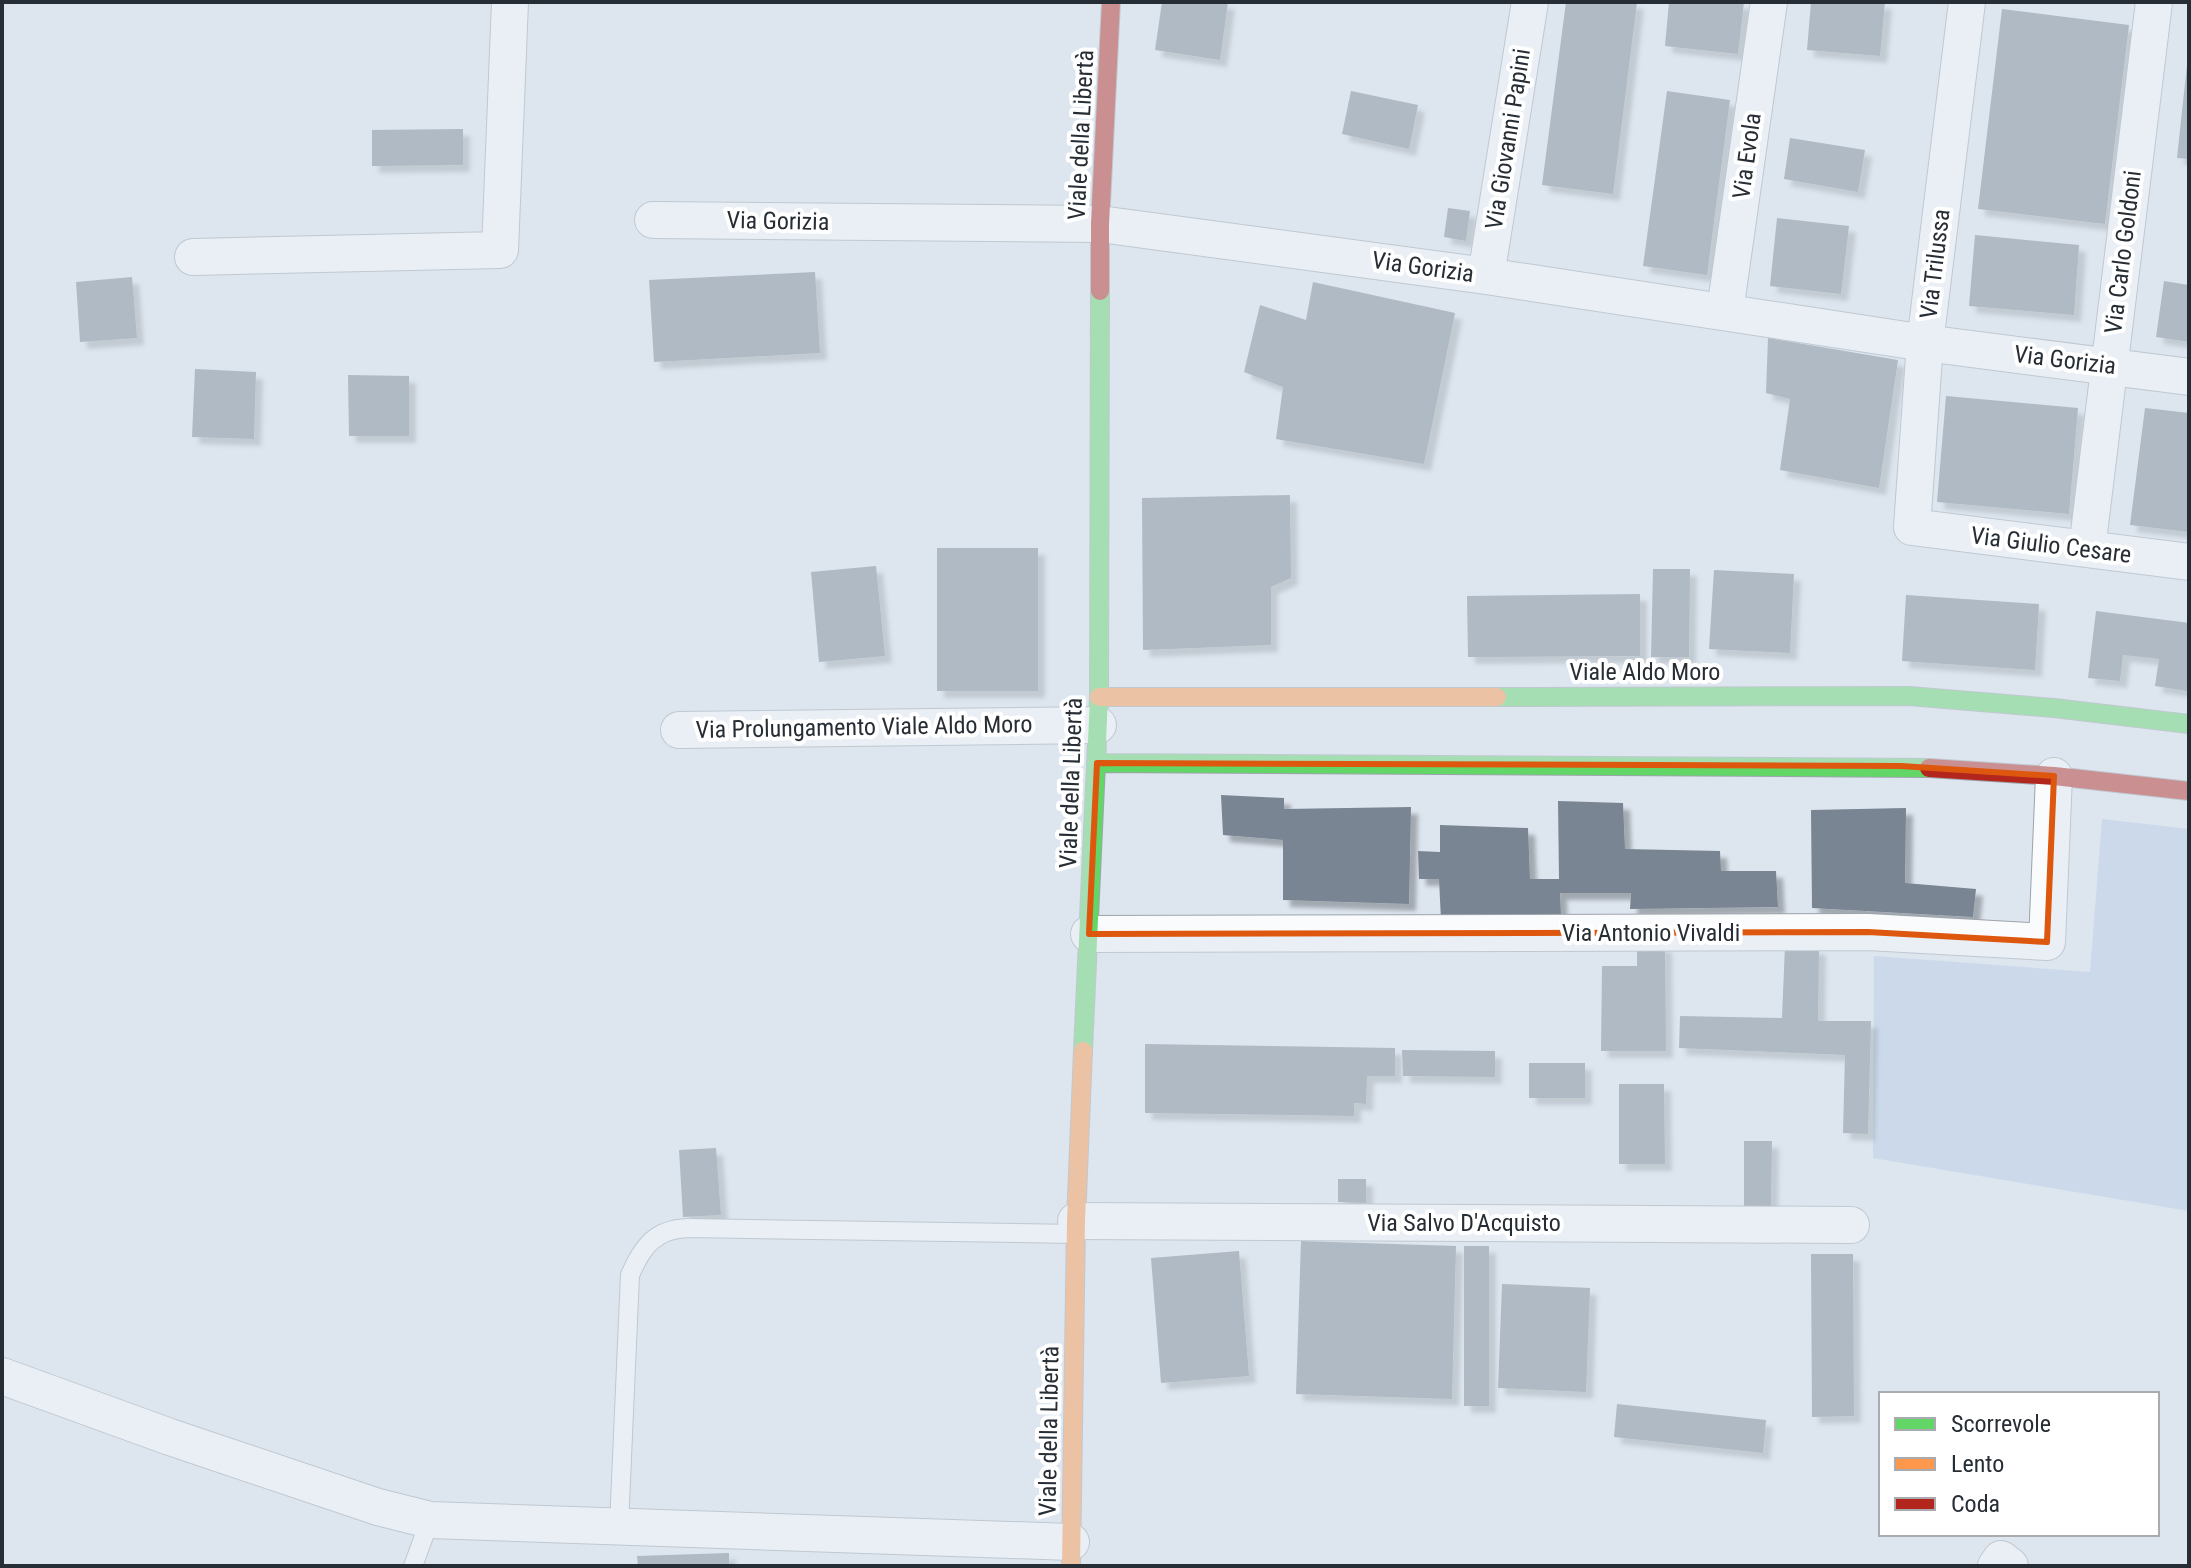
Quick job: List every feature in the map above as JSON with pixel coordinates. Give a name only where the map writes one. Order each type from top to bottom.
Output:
[{"type":"street","points":[[193,257],[500,250],[510,2]]},
{"type":"street","name":"Viale della Libertà","points":[[1071,1554],[1076,1228],[1097,763],[1100,224],[1111,2]]},
{"type":"street","name":"Via Giovanni Papini","points":[[1486,276],[1530,2]]},
{"type":"street","name":"Via Evola","points":[[1725,311],[1769,2]]},
{"type":"street","name":"Via Trilussa","points":[[1912,527],[1925,343],[1967,2]]},
{"type":"street","name":"Via Carlo Goldoni","points":[[2087,549],[2154,2]]},
{"type":"street","name":"Via Gorizia","points":[[653,220],[1100,224],[1486,276],[1925,343],[2189,377]]},
{"type":"street","name":"Via Giulio Cesare","points":[[1912,527],[2189,562]]},
{"type":"street","name":"Viale Aldo Moro","points":[[1098,711],[1909,696],[2054,708],[2189,724]]},
{"type":"street","name":"Via Prolungamento Viale Aldo Moro","points":[[679,730],[1098,711]]},
{"type":"street","points":[[1097,763],[1901,766],[2054,776],[2189,791]]},
{"type":"street","name":"Via Antonio Vivaldi","points":[[1089,934],[1868,932],[2047,942],[2054,776]]},
{"type":"street","name":"Via Salvo D'Acquisto","points":[[1076,1228],[1851,1225]]},
{"type":"street","points":[[2,1376],[363,1502],[430,1520],[619,1526],[1071,1554]]},
{"type":"street","points":[[1996,1566],[2001,1559],[2010,1566]]},
{"type":"lane","points":[[619,1526],[630,1275],[641,1251],[653,1240],[672,1228],[1076,1228]]},
{"type":"lane","points":[[413,1566],[430,1520]]},
{"type":"highlighted area","points":[[1097,763],[1901,766],[2054,776],[2047,942],[1868,932],[1089,934]]},
{"type":"shaded area","points":[[2102,819],[2189,829],[2189,1211],[1873,1158],[1874,956],[2090,972]]},
{"type":"building","points":[[1162,2],[1228,2],[1220,60],[1155,50]]},
{"type":"building","points":[[1566,2],[1637,2],[1613,194],[1542,185]]},
{"type":"building","points":[[1669,2],[1744,2],[1738,54],[1665,46]]},
{"type":"building","points":[[1811,2],[1885,2],[1880,56],[1807,50]]},
{"type":"building","points":[[2002,9],[2129,25],[2105,224],[1978,209]]},
{"type":"building","points":[[2189,65],[2189,159],[2177,158]]},
{"type":"building","points":[[1351,91],[1418,105],[1409,149],[1342,134]]},
{"type":"building","points":[[1667,91],[1730,100],[1707,275],[1643,266]]},
{"type":"building","points":[[463,129],[463,165],[372,166],[372,130]]},
{"type":"building","points":[[1790,138],[1865,150],[1858,192],[1784,179]]},
{"type":"building","points":[[1448,208],[1470,211],[1466,241],[1444,237]]},
{"type":"building","points":[[1777,218],[1849,226],[1841,294],[1770,286]]},
{"type":"building","points":[[1975,235],[2079,245],[2074,315],[1969,306]]},
{"type":"building","points":[[815,272],[820,353],[654,362],[649,280]]},
{"type":"building","points":[[132,277],[137,338],[80,342],[76,282]]},
{"type":"building","points":[[2164,281],[2189,285],[2189,342],[2156,337]]},
{"type":"building","points":[[1313,282],[1455,313],[1424,464],[1276,439],[1283,387],[1244,372],[1260,305],[1306,320]]},
{"type":"building","points":[[1768,338],[1898,360],[1879,488],[1780,470],[1790,399],[1766,393]]},
{"type":"building","points":[[195,369],[256,372],[254,439],[192,437]]},
{"type":"building","points":[[348,375],[409,376],[409,436],[349,436]]},
{"type":"building","points":[[1946,396],[2078,408],[2069,514],[1937,502]]},
{"type":"building","points":[[2145,408],[2189,413],[2189,532],[2130,525]]},
{"type":"building","points":[[1290,495],[1291,578],[1271,587],[1271,645],[1143,650],[1142,498]]},
{"type":"building","points":[[937,548],[1038,548],[1038,691],[937,691]]},
{"type":"building","points":[[876,566],[885,656],[819,662],[811,572]]},
{"type":"building","points":[[1653,569],[1690,569],[1689,657],[1651,657]]},
{"type":"building","points":[[1714,570],[1794,574],[1790,653],[1709,649]]},
{"type":"building","points":[[1640,594],[1640,656],[1468,657],[1467,596]]},
{"type":"building","points":[[1906,595],[2039,604],[2035,670],[1902,661]]},
{"type":"building","points":[[2096,611],[2189,623],[2187,691],[2155,686],[2159,659],[2123,655],[2120,681],[2088,678]]},
{"type":"building","points":[[1221,795],[1284,798],[1284,809],[1411,807],[1409,904],[1283,900],[1283,840],[1223,835]]},
{"type":"building","points":[[1558,801],[1623,803],[1625,849],[1720,851],[1721,871],[1776,871],[1778,907],[1630,909],[1631,893],[1560,893],[1561,916],[1441,920],[1439,879],[1419,879],[1418,851],[1440,852],[1440,825],[1528,828],[1530,879],[1559,879]]},
{"type":"building","points":[[1906,808],[1905,883],[1976,889],[1973,917],[1812,908],[1811,810]]},
{"type":"building","points":[[1637,945],[1665,945],[1666,1051],[1601,1051],[1602,966],[1637,966]]},
{"type":"building","points":[[1785,945],[1819,948],[1818,1021],[1871,1021],[1868,1134],[1843,1133],[1845,1055],[1679,1048],[1680,1016],[1782,1018]]},
{"type":"building","points":[[1145,1044],[1395,1048],[1395,1076],[1367,1076],[1366,1104],[1354,1103],[1354,1116],[1145,1113]]},
{"type":"building","points":[[1402,1050],[1495,1051],[1495,1077],[1403,1076]]},
{"type":"building","points":[[1529,1063],[1585,1063],[1585,1098],[1529,1098]]},
{"type":"building","points":[[1619,1084],[1664,1084],[1665,1164],[1619,1164]]},
{"type":"building","points":[[1744,1141],[1772,1141],[1771,1206],[1744,1206]]},
{"type":"building","points":[[716,1148],[721,1215],[683,1217],[679,1150]]},
{"type":"building","points":[[1338,1179],[1366,1179],[1366,1203],[1338,1202]]},
{"type":"building","points":[[1301,1241],[1456,1246],[1452,1399],[1296,1394]]},
{"type":"building","points":[[1464,1246],[1489,1246],[1489,1406],[1464,1406]]},
{"type":"building","points":[[1239,1251],[1249,1376],[1161,1383],[1151,1258]]},
{"type":"building","points":[[1811,1254],[1853,1254],[1854,1416],[1812,1417]]},
{"type":"building","points":[[1502,1284],[1590,1288],[1586,1392],[1498,1388]]},
{"type":"building","points":[[1617,1404],[1766,1420],[1763,1453],[1614,1437]]},
{"type":"building","points":[[729,1553],[729,1566],[638,1566],[637,1556]]},
{"type":"traffic: fast","points":[[1083,1051],[1099,697],[1100,291]]},
{"type":"traffic: fast","points":[[1497,697],[1909,696],[2054,708],[2189,724]]},
{"type":"traffic: fast","points":[[1097,763],[1929,768]]},
{"type":"traffic: slow","points":[[1099,697],[1497,697]]},
{"type":"traffic: slow","points":[[1071,1566],[1076,1221],[1083,1051]]},
{"type":"traffic: jam","points":[[1100,291],[1100,224],[1111,2]]},
{"type":"traffic: jam","points":[[1929,768],[2054,776],[2189,791]]}]
